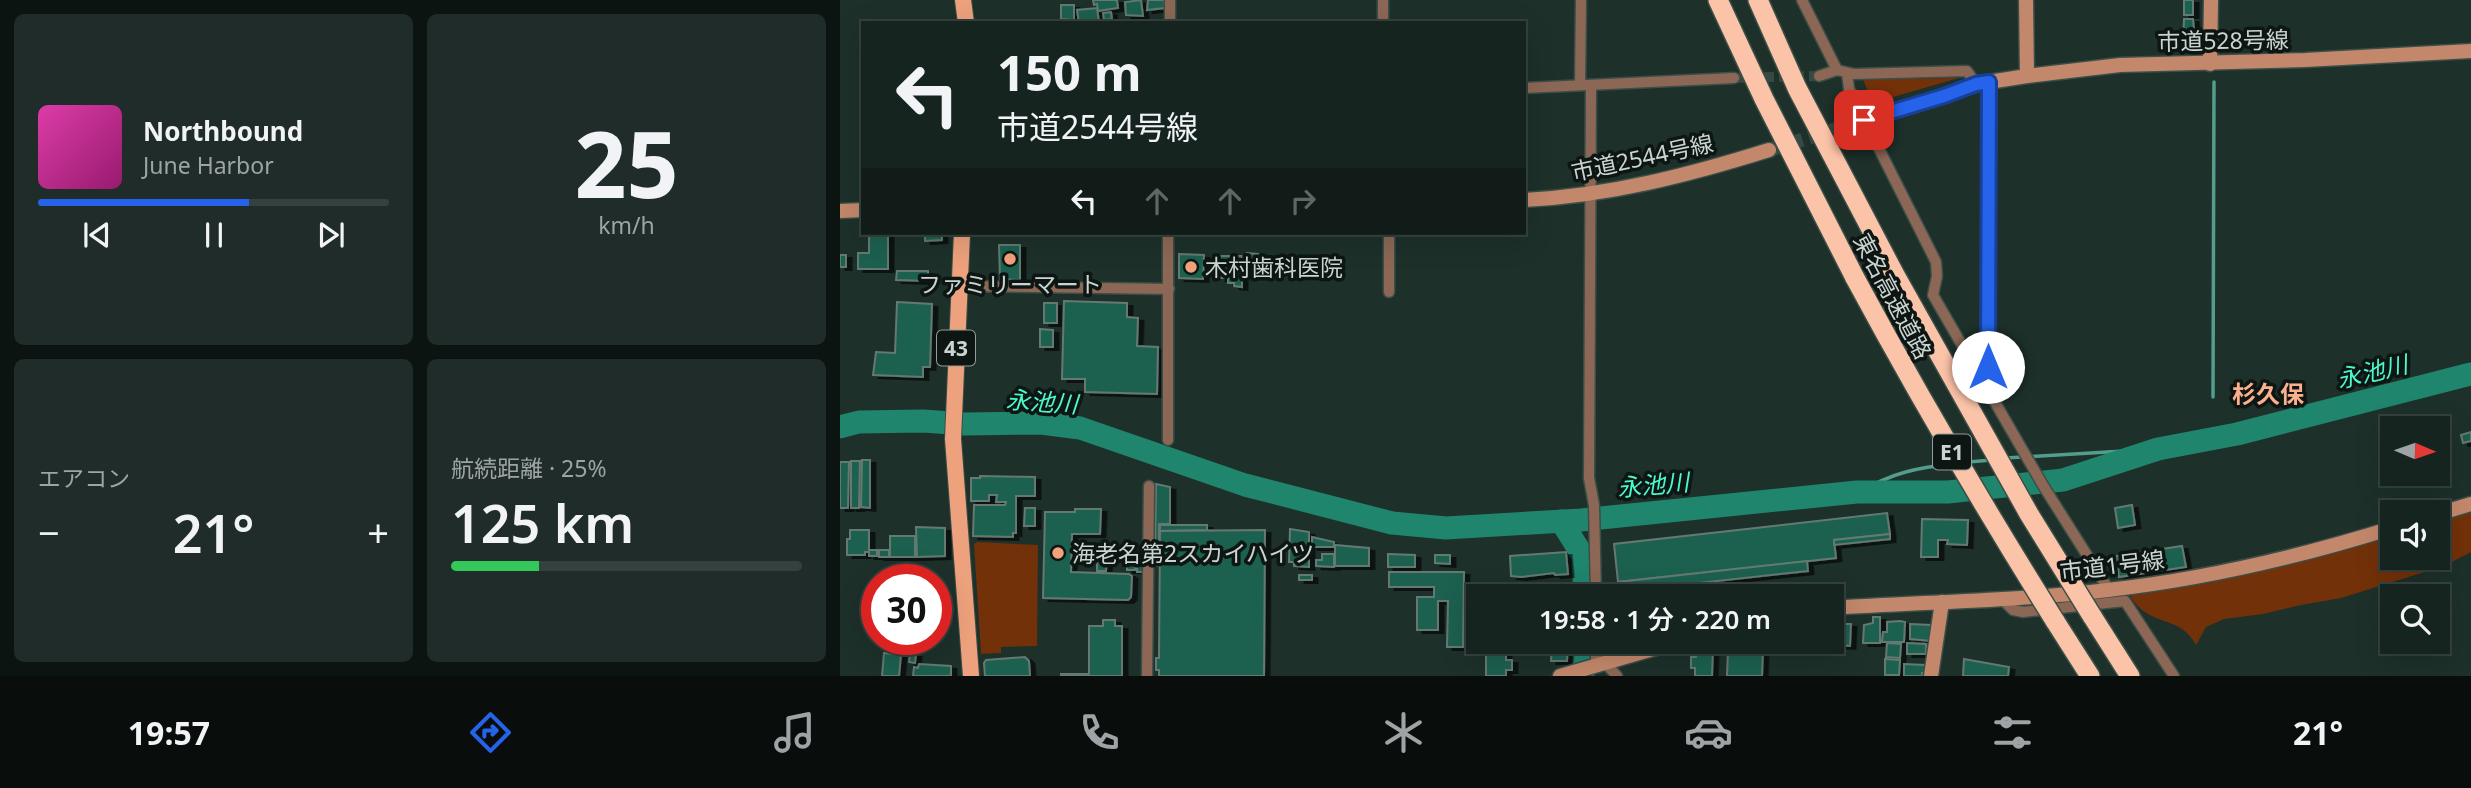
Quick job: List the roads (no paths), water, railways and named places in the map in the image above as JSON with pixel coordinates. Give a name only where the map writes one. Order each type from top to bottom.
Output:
[{"type":"highway","name":"東名高速道路","points":[[1718,0],[1764,99],[1855,278],[1919,395],[1999,532],[2090,676]]},
{"type":"highway","name":"東名高速道路","points":[[1758,0],[1797,88],[1895,275],[2029,513],[2130,676]]},
{"type":"main road","points":[[963,0],[966,21]]},
{"type":"main road","name":"43","points":[[962,235],[953,439],[971,676]]},
{"type":"street","points":[[1170,0],[1170,21]]},
{"type":"street","points":[[1382,21],[1383,0]]},
{"type":"street","points":[[1581,0],[1590,194],[1589,478],[1594,505],[1596,584]]},
{"type":"street","points":[[1803,0],[1842,71],[1936,262],[1937,276],[1933,295],[2023,452],[2109,590]]},
{"type":"street","points":[[2026,0],[2027,76]]},
{"type":"street","points":[[2210,64],[2211,0]]},
{"type":"street","name":"市道528号線","points":[[1983,83],[2120,65],[2210,64],[2471,51]]},
{"type":"street","points":[[1819,76],[1842,71],[1966,71],[1983,83]]},
{"type":"street","points":[[1526,88],[1734,78]]},
{"type":"street","points":[[1846,126],[1983,83]]},
{"type":"street","points":[[1983,83],[1989,391]]},
{"type":"street","name":"市道2544号線","points":[[1526,200],[1590,194],[1680,176],[1769,149]]},
{"type":"street","points":[[840,211],[861,210]]},
{"type":"street","points":[[1168,235],[1168,440]]},
{"type":"street","points":[[1389,235],[1389,292]]},
{"type":"street","points":[[959,286],[1169,289]]},
{"type":"street","points":[[1147,676],[1149,486]]},
{"type":"street","points":[[2450,510],[2471,504]]},
{"type":"street","name":"市道1号線","points":[[1844,606],[2002,599],[2109,590],[2278,561],[2380,531]]},
{"type":"street","points":[[2002,599],[2013,610],[2022,612],[2125,601],[2175,676]]},
{"type":"street","points":[[1931,676],[1942,602]]},
{"type":"street","points":[[1597,654],[1597,665]]},
{"type":"street","points":[[1567,674],[1635,654]]},
{"type":"street","points":[[1597,665],[1617,676]]},
{"type":"waterway","points":[[2213,397],[2214,82]]},
{"type":"waterway","name":"永池川","points":[[840,427],[859,422],[923,421],[965,424],[1041,423],[1080,428],[1245,485],[1392,523],[1446,528],[1581,520],[1857,492],[1948,492],[2063,480],[2158,449],[2237,434],[2471,374]]},
{"type":"waterway","points":[[2006,458],[2158,449]]},
{"type":"waterway","points":[[1968,462],[1992,460]]},
{"type":"waterway","points":[[1861,492],[1906,472],[1954,464]]},
{"type":"waterway","points":[[1561,521],[1583,556],[1584,584]]},
{"type":"waterway","points":[[1583,676],[1584,654]]},
{"type":"tunnel","points":[[1734,78],[1819,76]]},
{"type":"tunnel","points":[[1769,150],[1846,126]]},
{"type":"place","name":"ファミリーマート","points":[[1010,259]]},
{"type":"place","name":"木村歯科医院","points":[[1191,267]]},
{"type":"place","name":"海老名第2スカイハイツ","points":[[1058,553]]},
{"type":"district","name":"杉久保","points":[[2268,393]]}]
